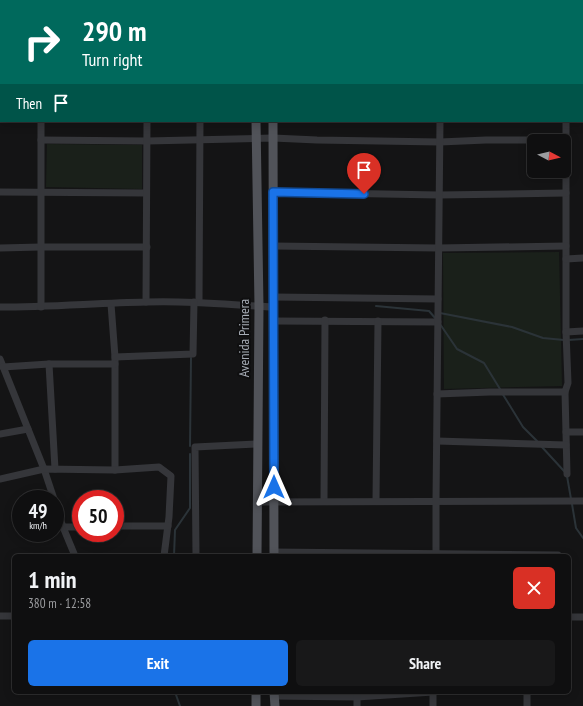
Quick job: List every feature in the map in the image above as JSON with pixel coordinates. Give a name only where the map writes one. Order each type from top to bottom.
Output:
[{"type":"main road","name":"Avenida Primera","points":[[256,122],[259,306],[257,554]]},
{"type":"main road","points":[[273,122],[274,554]]},
{"type":"main road","points":[[256,694],[256,706]]},
{"type":"main road","points":[[274,694],[274,706]]},
{"type":"street","points":[[41,122],[41,307]]},
{"type":"street","points":[[146,302],[147,122]]},
{"type":"street","points":[[51,490],[1,363],[49,364],[193,354],[197,302],[200,122]]},
{"type":"street","points":[[436,554],[440,122]]},
{"type":"street","points":[[566,122],[566,134]]},
{"type":"street","points":[[41,140],[147,141],[273,138],[440,142],[527,140]]},
{"type":"street","points":[[566,178],[566,332],[568,383],[565,392],[567,474]]},
{"type":"street","points":[[0,192],[146,193]]},
{"type":"street","points":[[273,192],[439,195],[566,193]]},
{"type":"street","points":[[274,246],[438,248],[566,246]]},
{"type":"street","points":[[0,248],[147,247]]},
{"type":"street","points":[[566,259],[583,258]]},
{"type":"street","points":[[274,297],[438,299]]},
{"type":"street","points":[[0,307],[41,307],[146,302],[197,302],[274,307]]},
{"type":"street","points":[[111,304],[115,360],[116,470]]},
{"type":"street","points":[[274,321],[325,320],[438,322]]},
{"type":"street","points":[[324,501],[325,320]]},
{"type":"street","points":[[376,500],[378,321]]},
{"type":"street","points":[[566,332],[583,331]]},
{"type":"street","points":[[49,364],[55,469]]},
{"type":"street","points":[[437,394],[565,392]]},
{"type":"street","points":[[0,434],[28,429]]},
{"type":"street","points":[[566,432],[583,432]]},
{"type":"street","points":[[437,441],[566,445]]},
{"type":"street","points":[[196,554],[195,447],[258,444]]},
{"type":"street","points":[[0,479],[44,469],[116,470],[158,467],[171,476],[168,526],[164,554]]},
{"type":"street","points":[[257,502],[376,500],[583,500]]},
{"type":"street","points":[[124,526],[168,526]]},
{"type":"street","points":[[64,529],[74,554]]},
{"type":"street","points":[[0,616],[12,616]]},
{"type":"street","points":[[571,617],[583,618]]},
{"type":"street","points":[[274,694],[357,694],[357,706]]},
{"type":"street","points":[[433,694],[433,706]]},
{"type":"street","points":[[526,706],[527,694]]},
{"type":"shaded area","points":[[47,144],[142,145],[142,189],[46,187]]},
{"type":"shaded area","points":[[559,252],[562,386],[444,389],[443,253]]},
{"type":"waterway","points":[[376,306],[429,311],[436,319]]},
{"type":"waterway","points":[[440,313],[512,327],[543,338],[564,340]]},
{"type":"waterway","points":[[440,324],[457,349],[484,363],[500,389]]},
{"type":"waterway","points":[[568,340],[583,339]]},
{"type":"waterway","points":[[190,446],[191,358]]},
{"type":"waterway","points":[[502,393],[523,427],[537,441]]},
{"type":"waterway","points":[[541,446],[564,471]]},
{"type":"waterway","points":[[174,554],[175,530],[190,508],[190,454]]},
{"type":"waterway","points":[[567,476],[571,499]]},
{"type":"waterway","points":[[572,504],[576,528],[583,538]]},
{"type":"waterway","points":[[176,694],[180,706]]},
{"type":"route","points":[[274,487],[273,192],[364,194]]}]
